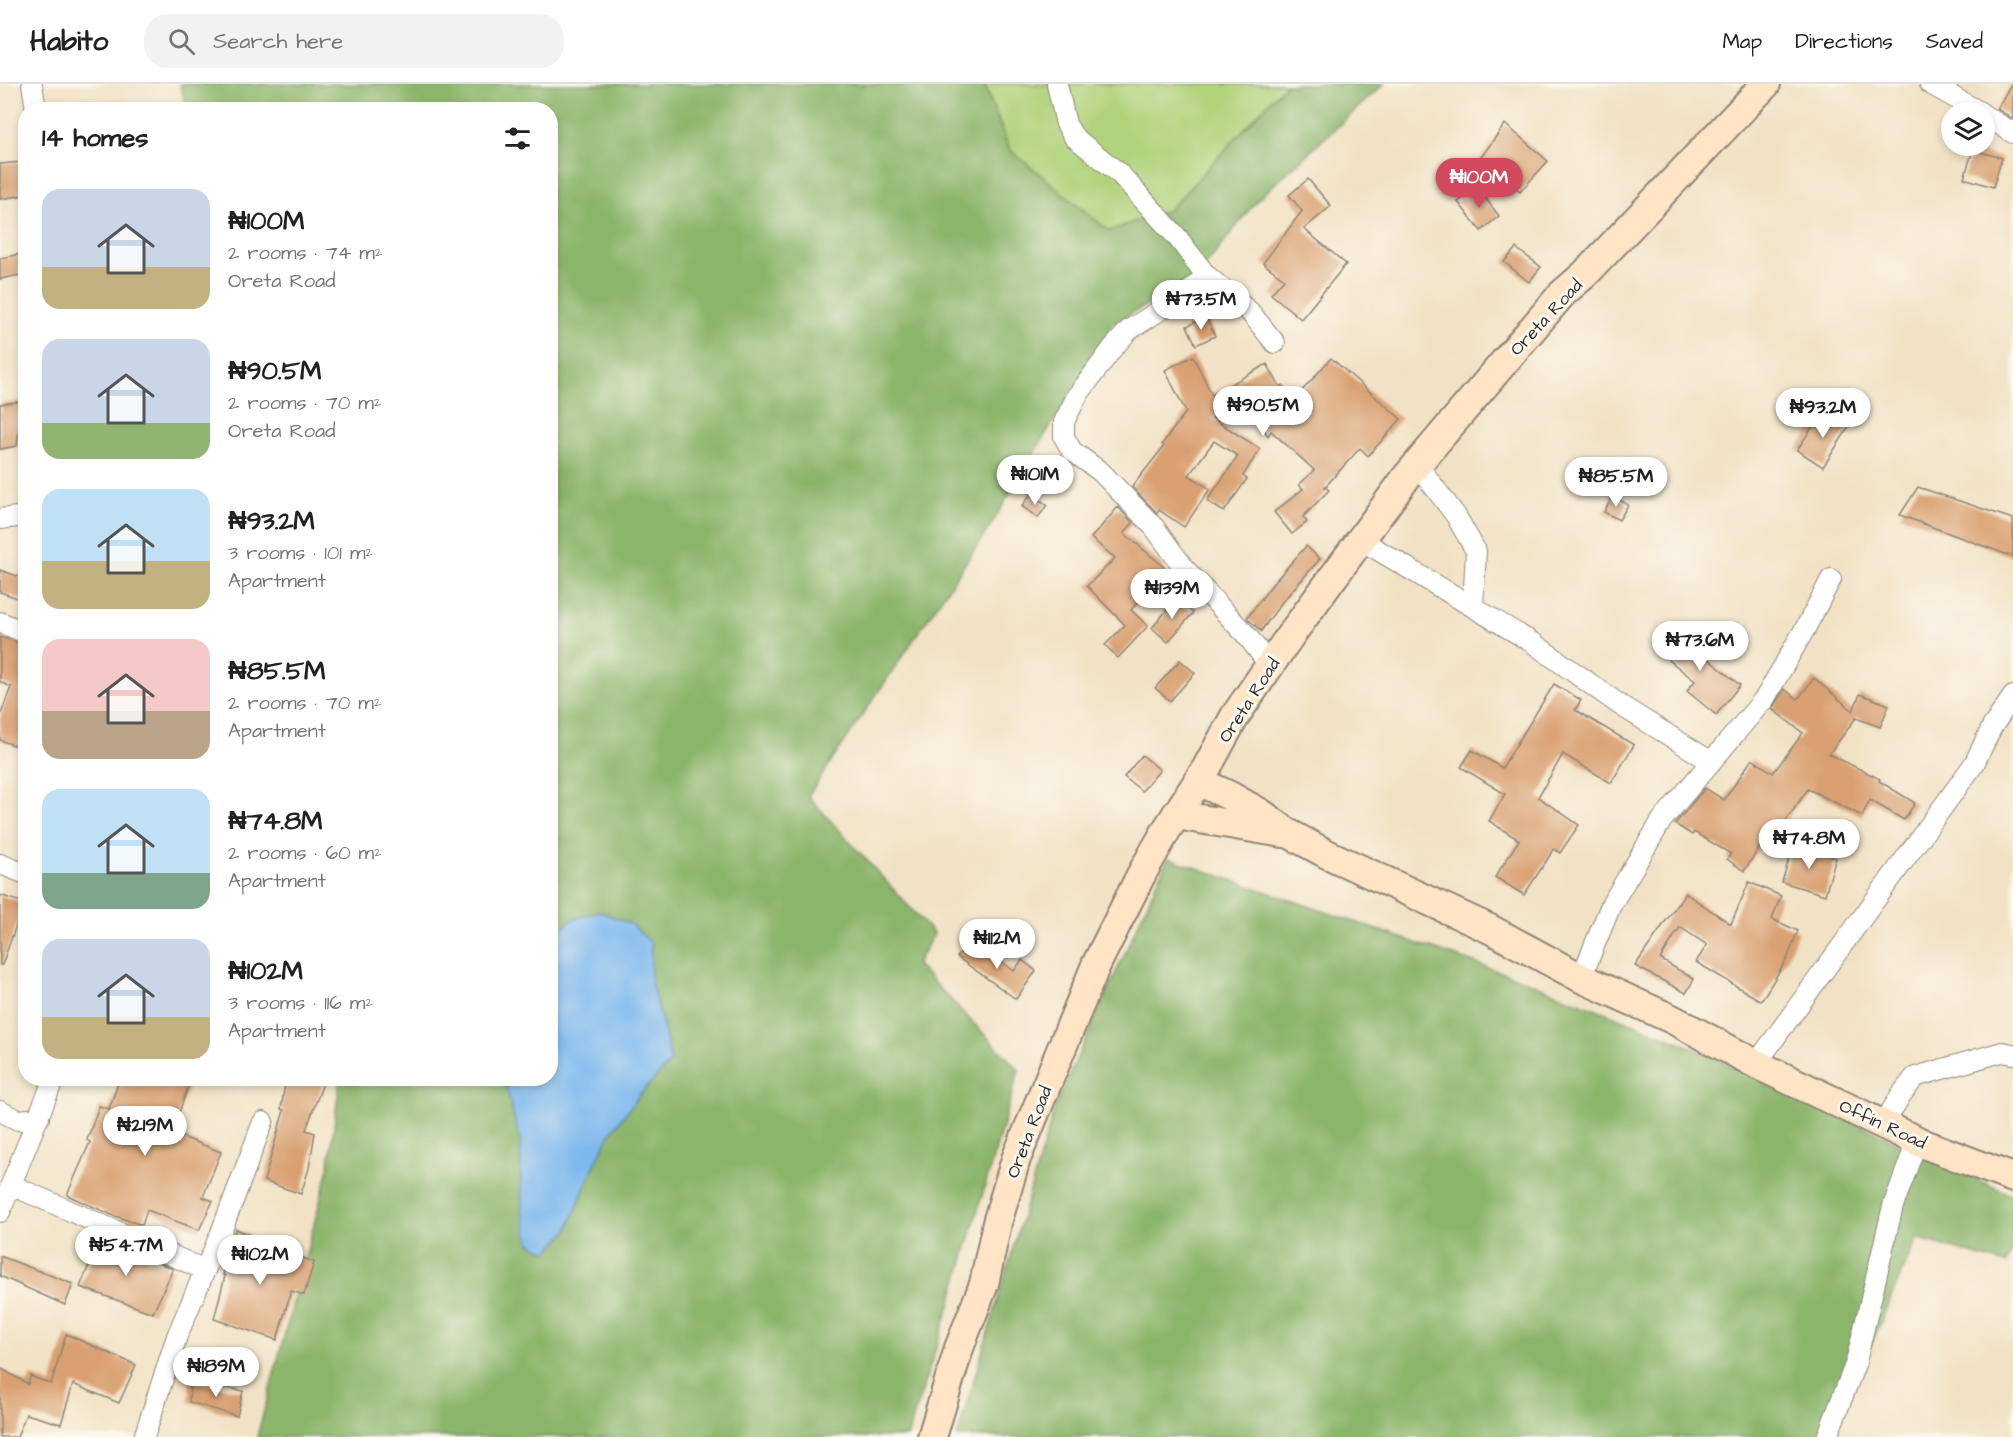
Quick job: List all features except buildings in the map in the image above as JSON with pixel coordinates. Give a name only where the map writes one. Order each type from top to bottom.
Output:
[{"type":"street","points":[[32,84],[35,102]]},
{"type":"street","points":[[1057,84],[1066,124],[1074,136],[1119,173],[1177,237],[1206,275],[1250,312],[1275,343]]},
{"type":"street","name":"Oreta Road","points":[[932,1437],[959,1348],[984,1284],[1016,1159],[1096,965],[1141,875],[1235,716],[1417,464],[1562,294],[1585,274],[1766,84]]},
{"type":"street","points":[[1930,84],[1962,102]]},
{"type":"street","points":[[1995,122],[2013,133]]},
{"type":"street","points":[[1206,275],[1190,291],[1129,330],[1112,349],[1077,396],[1064,422],[1064,437],[1072,451],[1101,472],[1155,527],[1184,568],[1248,637],[1270,666]]},
{"type":"street","points":[[1417,464],[1456,516],[1476,551],[1473,606]]},
{"type":"street","points":[[0,519],[18,517]]},
{"type":"street","points":[[1361,540],[1533,643],[1620,705],[1710,761]]},
{"type":"street","points":[[1581,978],[1611,905],[1662,820],[1765,698],[1831,579]]},
{"type":"street","points":[[0,622],[18,630]]},
{"type":"street","points":[[1756,1064],[1974,764],[1992,727],[2013,696]]},
{"type":"street","points":[[1198,781],[1262,814],[1288,833]]},
{"type":"street","points":[[1176,815],[1288,833]]},
{"type":"street","name":"Offin Road","points":[[1288,833],[1377,878],[1490,929],[1581,978],[1672,1019],[1756,1064],[1883,1125],[1917,1141],[2013,1178]]},
{"type":"street","points":[[0,864],[18,871]]},
{"type":"street","points":[[1883,1125],[1901,1095],[1916,1077],[2002,1052],[2013,1054]]},
{"type":"street","points":[[0,1212],[51,1086]]},
{"type":"street","points":[[0,1111],[18,1120],[39,1118]]},
{"type":"street","points":[[18,1120],[28,1144]]},
{"type":"street","points":[[144,1437],[177,1336],[220,1235],[263,1122]]},
{"type":"street","points":[[1827,1437],[1856,1362],[1893,1206],[1917,1141]]},
{"type":"street","points":[[11,1185],[205,1270]]},
{"type":"green space","points":[[180,84],[984,84],[1010,150],[1109,231],[1169,210],[1286,84],[1384,84],[1257,200],[1195,279],[1112,324],[989,528],[808,796],[934,934],[916,964],[1019,1070],[951,1302],[907,1437],[257,1437],[328,1172],[339,1086],[558,1086],[558,102],[185,102]]},
{"type":"green space","points":[[984,84],[1286,84],[1169,210],[1109,231],[1010,150]]},
{"type":"green space","points":[[1168,858],[1521,979],[1684,1044],[2013,1196],[2013,1247],[2006,1264],[1917,1238],[1831,1437],[957,1437],[1055,1107]]},
{"type":"water","points":[[599,911],[631,924],[651,943],[651,983],[671,1062],[642,1092],[610,1134],[588,1179],[567,1232],[547,1252],[530,1243],[522,1210],[520,1139],[506,1086],[558,1086],[558,933],[571,920]]}]
